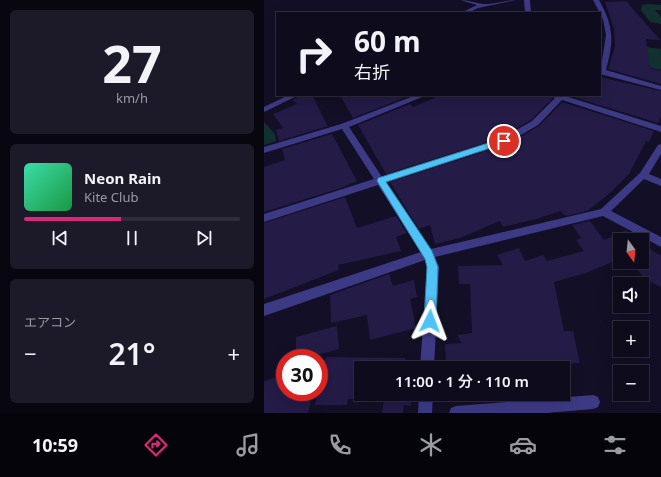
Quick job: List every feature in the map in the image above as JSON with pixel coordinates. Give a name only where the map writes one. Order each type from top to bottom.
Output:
[{"type":"street","points":[[463,0],[484,5]]},
{"type":"street","points":[[466,12],[484,5],[513,0]]},
{"type":"street","points":[[527,0],[528,12]]},
{"type":"street","points":[[596,0],[602,10],[610,31],[607,56],[601,71],[661,88]]},
{"type":"street","points":[[264,110],[293,96]]},
{"type":"street","points":[[264,150],[344,126],[420,96]]},
{"type":"street","points":[[264,218],[488,146],[519,134],[542,119],[557,96],[661,129]]},
{"type":"street","points":[[344,126],[428,254],[433,267],[428,361]]},
{"type":"street","points":[[264,310],[428,254],[604,212],[643,175],[661,147]]},
{"type":"street","points":[[643,175],[661,183]]},
{"type":"street","points":[[604,212],[661,242]]},
{"type":"street","points":[[425,413],[426,401]]},
{"type":"street","points":[[456,413],[593,402]]},
{"type":"green space","points":[[642,5],[661,5],[661,10],[655,10],[661,17],[661,24],[650,22],[641,10]]},
{"type":"green space","points":[[646,47],[661,49],[661,70],[643,66]]},
{"type":"green space","points":[[264,122],[275,134],[276,141],[264,145]]},
{"type":"building","points":[[626,1],[660,40],[646,39],[650,68],[661,71],[661,84],[608,69],[615,46],[614,29],[605,2]]},
{"type":"building","points":[[601,77],[661,91],[661,116],[658,123],[570,96],[601,96]]},
{"type":"building","points":[[299,96],[313,96],[328,126],[279,141],[276,130],[283,128],[273,114],[297,104],[293,100]]},
{"type":"building","points":[[341,96],[401,96],[404,98],[353,118]]},
{"type":"building","points":[[439,96],[550,96],[553,98],[531,120],[500,138],[386,174],[358,125],[410,104],[413,107]]},
{"type":"building","points":[[562,102],[654,131],[649,142],[646,141],[629,174],[610,193],[587,211],[566,216],[560,211],[537,219],[503,227],[500,221],[460,238],[435,244],[430,225],[419,229],[390,182],[508,144],[539,126]]},
{"type":"building","points":[[332,134],[357,181],[341,188],[264,212],[264,167],[285,160],[282,149]]},
{"type":"building","points":[[345,197],[357,228],[396,216],[407,233],[396,237],[401,251],[338,265],[339,270],[264,299],[264,223]]},
{"type":"building","points":[[590,221],[604,240],[613,236],[613,262],[586,273],[554,282],[564,331],[573,331],[580,363],[570,364],[570,361],[446,361],[445,344],[462,343],[457,335],[472,333],[470,284],[459,284],[458,266],[503,265],[497,255],[519,248],[525,261],[543,255],[547,261],[584,251],[576,240],[581,238],[572,225]]},
{"type":"building","points":[[626,230],[630,233],[619,233]]},
{"type":"building","points":[[649,247],[654,252],[661,255],[661,287],[649,281],[649,277],[643,277],[637,269],[649,269]]},
{"type":"building","points":[[389,274],[393,286],[414,280],[417,297],[410,299],[416,328],[370,340],[367,315],[331,323],[330,295]]},
{"type":"building","points":[[337,326],[339,349],[328,352],[328,349],[296,349],[296,337]]},
{"type":"building","points":[[328,357],[405,358],[404,361],[354,361],[354,399],[348,399],[347,405],[315,405],[316,401],[328,401]]},
{"type":"building","points":[[276,378],[276,401],[311,401],[308,413],[264,413],[264,381]]},
{"type":"building","points":[[384,401],[411,401],[411,406],[404,405],[403,413],[382,413]]},
{"type":"route","points":[[430,321],[433,267],[428,254],[381,181],[504,141]]}]
